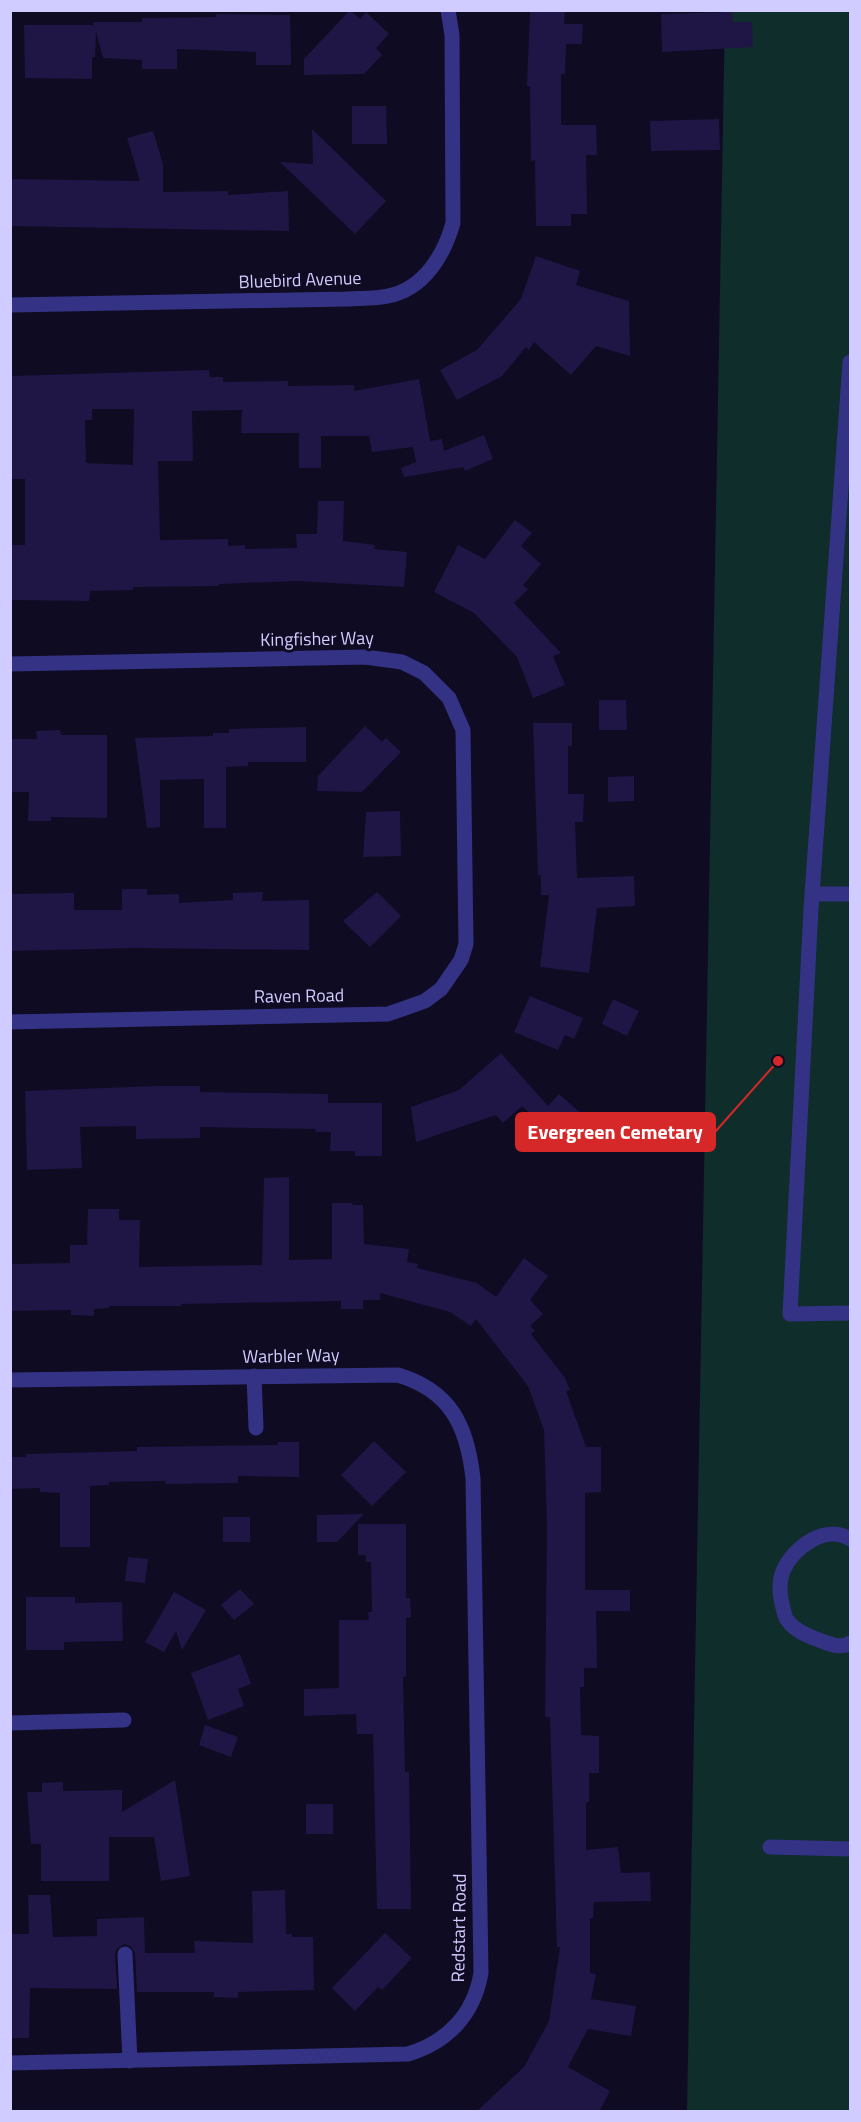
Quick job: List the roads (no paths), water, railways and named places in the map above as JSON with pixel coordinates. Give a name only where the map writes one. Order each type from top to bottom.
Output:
[{"type":"street","name":"Bluebird Avenue","points":[[10,305],[346,299],[397,293],[426,274],[448,242],[453,223],[452,35],[448,10]]},
{"type":"street","points":[[850,362],[845,502],[812,894],[790,1314],[850,1313]]},
{"type":"street","name":"Kingfisher Way","points":[[10,664],[366,657],[402,662],[424,673],[438,685],[449,698],[463,730],[466,856]]},
{"type":"street","name":"Raven Road","points":[[10,1022],[388,1014],[407,1010],[425,1001],[441,989],[461,960],[468,928],[466,856]]},
{"type":"street","points":[[812,894],[850,894]]},
{"type":"street","name":"Warbler Way","points":[[10,1380],[398,1375],[430,1389],[452,1410],[469,1447],[474,1514]]},
{"type":"street","points":[[254,1376],[256,1428]]},
{"type":"street","name":"Redstart Road","points":[[10,2063],[408,2054],[426,2049],[449,2034],[470,2009],[478,1989],[481,1972],[474,1514]]},
{"type":"street","points":[[850,1539],[843,1534],[817,1536],[796,1553],[783,1571],[780,1592],[786,1620],[803,1634],[829,1644],[846,1646],[850,1643]]},
{"type":"street","points":[[10,1723],[124,1720]]},
{"type":"street","points":[[770,1846],[850,1849]]},
{"type":"street","points":[[125,1954],[130,2061]]},
{"type":"place","name":"Evergreen Cemetary","points":[[778,1061]]}]
